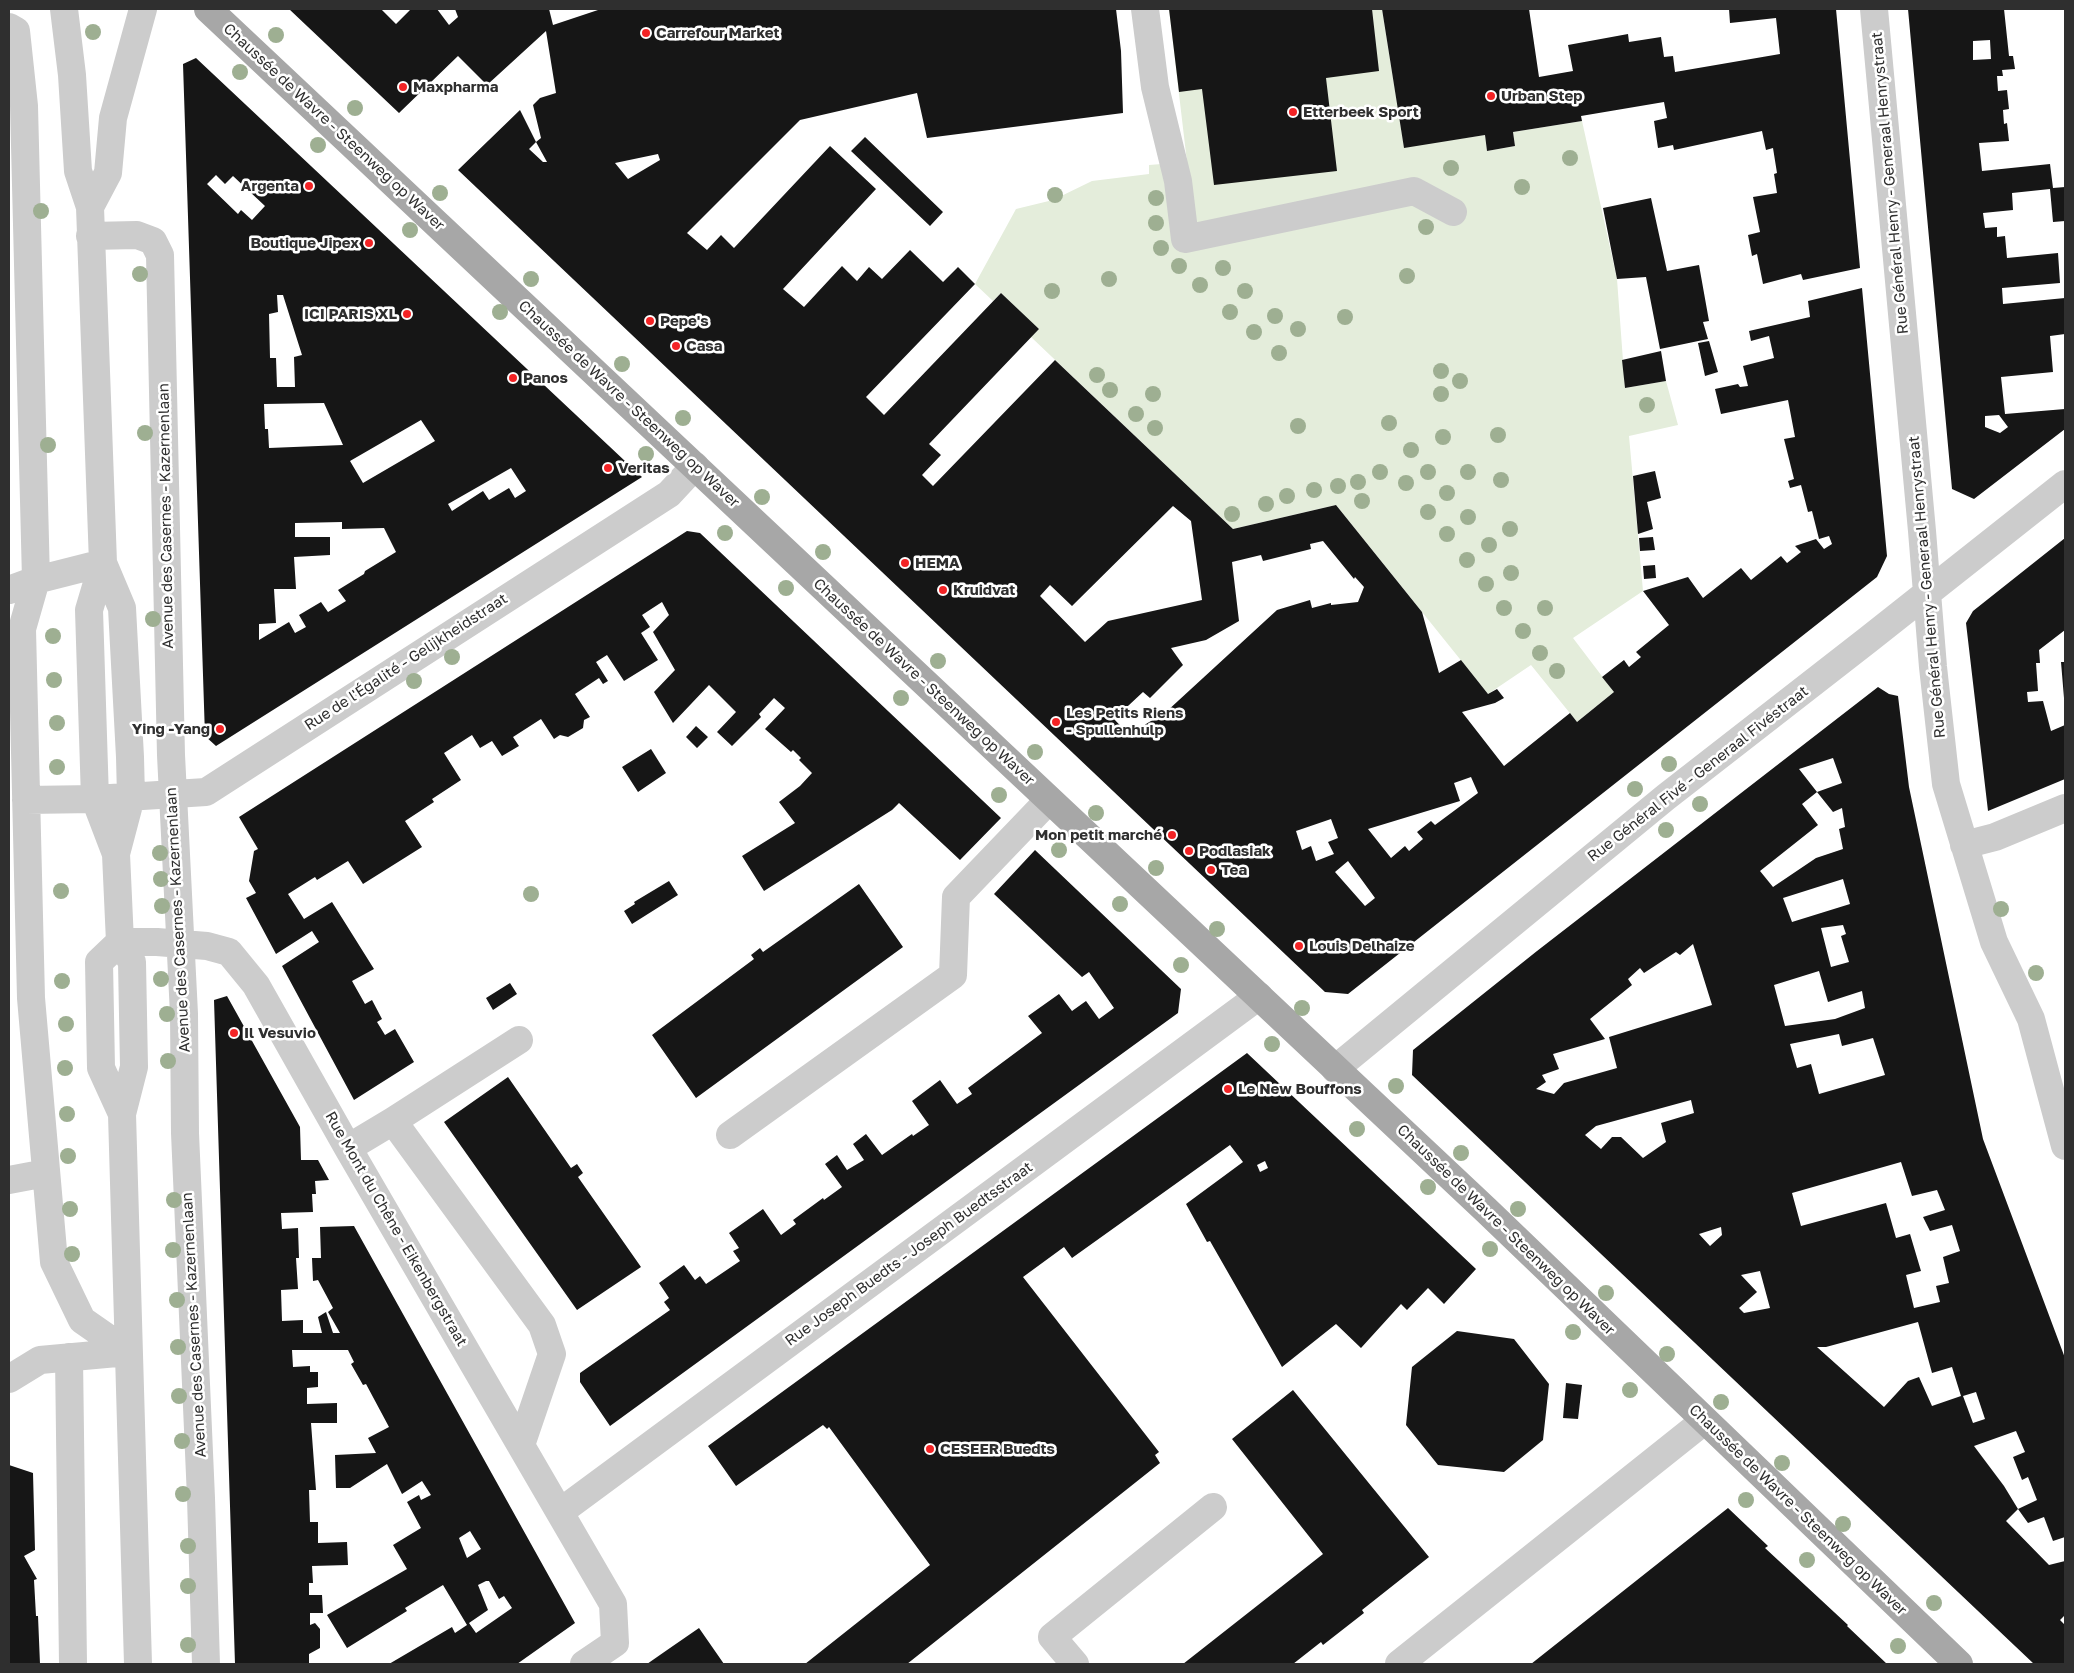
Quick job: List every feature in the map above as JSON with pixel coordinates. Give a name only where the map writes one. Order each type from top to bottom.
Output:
[{"type":"main road","name":"Chaussée de Wavre - Steenweg op Waver","points":[[208,9],[1486,1210],[1959,1664]]},
{"type":"street","points":[[64,9],[72,75],[78,170],[90,207],[103,563],[89,610],[95,799],[116,854]]},
{"type":"street","points":[[90,207],[108,172],[114,118],[143,9]]},
{"type":"street","points":[[1145,9],[1155,87],[1178,181],[1185,240],[1414,192],[1453,212]]},
{"type":"street","name":"Rue Général Henry - Generaal Henrystraat","points":[[1874,9],[1933,666],[1946,784],[1994,942],[2031,1019],[2065,1146]]},
{"type":"street","points":[[12,29],[24,106],[36,580],[22,629],[31,998],[46,1173],[54,1262],[82,1320],[128,1352]]},
{"type":"street","name":"Avenue des Casernes - Kazernenlaan","points":[[90,236],[137,235],[153,242],[160,255],[173,795],[184,1014],[185,1133],[201,1498],[206,1664]]},
{"type":"street","name":"Rue de l'Égalité - Gelijkheidstraat","points":[[26,800],[95,799],[206,792],[669,494],[695,466]]},
{"type":"street","name":"Rue Général Fivé - Generaal Fivéstraat","points":[[1335,1068],[1666,797],[1928,594],[2065,484]]},
{"type":"street","points":[[9,590],[36,580],[103,563]]},
{"type":"street","points":[[103,563],[122,608],[131,797],[116,854],[120,942],[99,962],[101,1068],[122,1114],[138,1664]]},
{"type":"street","points":[[730,1136],[953,975],[956,897],[1050,800]]},
{"type":"street","points":[[1964,845],[1995,837],[2065,808]]},
{"type":"street","name":"Rue Mont du Chêne - Eikenbergstraat","points":[[120,942],[157,942],[207,946],[230,952],[256,985],[348,1148],[613,1604],[615,1643],[584,1664]]},
{"type":"street","name":"Rue Joseph Buedts - Joseph Buedtsstraat","points":[[560,1512],[1259,996]]},
{"type":"street","points":[[348,1148],[519,1040]]},
{"type":"street","points":[[393,1121],[542,1325],[552,1354],[521,1445]]},
{"type":"street","points":[[9,1180],[46,1173]]},
{"type":"street","points":[[9,1379],[40,1360],[128,1352]]},
{"type":"street","points":[[69,1357],[73,1664]]},
{"type":"street","points":[[1400,1664],[1704,1421]]},
{"type":"street","points":[[1075,1664],[1052,1637],[1213,1507]]},
{"type":"green space","points":[[1169,9],[1382,9],[1404,147],[1485,135],[1487,151],[1515,146],[1513,132],[1582,121],[1617,279],[1625,388],[1666,381],[1678,425],[1629,436],[1643,591],[1573,638],[1614,692],[1577,722],[1531,665],[1488,694],[1336,505],[1233,529],[1031,337],[1039,329],[1001,293],[993,301],[975,284],[1016,209],[1053,200],[1092,181],[1149,174],[1149,165],[1187,162]]},
{"type":"building","points":[[289,9],[381,9],[396,24],[409,9],[437,9],[449,25],[458,17],[455,9],[549,9],[553,25],[601,9],[1116,9],[1121,51],[1123,113],[927,138],[917,93],[800,120],[687,233],[707,250],[721,235],[734,248],[830,146],[876,189],[783,289],[804,307],[842,266],[857,281],[869,267],[882,279],[910,250],[943,282],[958,267],[975,284],[866,397],[884,415],[1001,293],[1039,329],[929,444],[941,455],[922,475],[933,486],[1055,360],[1233,529],[1336,505],[1422,612],[1439,673],[1461,660],[1488,694],[1497,689],[1504,698],[1495,703],[1462,712],[1504,766],[1570,713],[1577,722],[1614,692],[1602,677],[1624,660],[1629,667],[1641,657],[1636,652],[1669,625],[1643,591],[1688,577],[1703,598],[1741,568],[1751,580],[1781,556],[1787,563],[1801,552],[1795,546],[1816,539],[1824,549],[1832,544],[1829,536],[1819,539],[1812,511],[1808,512],[1801,485],[1790,488],[1788,481],[1794,479],[1784,439],[1795,437],[1788,400],[1721,414],[1715,389],[1738,384],[1740,387],[1748,386],[1743,366],[1774,358],[1769,336],[1751,341],[1749,331],[1810,317],[1808,301],[1862,288],[1887,556],[1877,577],[1348,994],[1325,992],[458,170],[520,110],[536,142],[541,138],[533,105],[540,98],[556,93],[546,31],[487,85],[458,56],[399,113]],"holes":[[[536,142],[547,162],[543,162],[529,149]],[[658,154],[660,160],[628,179],[615,163]],[[1173,506],[1191,521],[1202,600],[1108,621],[1085,642],[1040,596],[1050,585],[1072,606]],[[1323,541],[1354,579],[1355,577],[1364,587],[1358,602],[1331,605],[1331,603],[1312,608],[1310,600],[1277,610],[1166,712],[1146,724],[1132,738],[1114,719],[1143,692],[1150,698],[1183,665],[1171,648],[1206,640],[1239,621],[1232,562],[1261,555],[1263,561],[1311,549],[1310,544]],[[1471,777],[1478,793],[1435,825],[1431,821],[1417,832],[1423,839],[1409,851],[1405,846],[1391,858],[1368,829],[1460,801],[1454,783]],[[1331,819],[1338,838],[1328,842],[1334,854],[1316,861],[1311,846],[1302,850],[1296,831]],[[1348,861],[1375,898],[1365,906],[1335,872]]]},
{"type":"building","name":"Etterbeek Sport","points":[[1169,9],[1372,9],[1379,71],[1326,78],[1337,171],[1214,185],[1202,89],[1179,92]]},
{"type":"building","points":[[1382,9],[1529,9],[1539,77],[1573,71],[1568,45],[1628,34],[1629,42],[1661,37],[1664,57],[1673,56],[1675,72],[1780,54],[1776,18],[1730,23],[1729,9],[1836,9],[1860,268],[1803,280],[1801,274],[1763,284],[1757,254],[1752,256],[1748,235],[1760,232],[1753,197],[1777,193],[1774,174],[1777,173],[1773,148],[1766,150],[1762,131],[1674,150],[1673,145],[1658,148],[1654,121],[1667,118],[1664,102],[1581,116],[1582,121],[1513,132],[1515,146],[1487,151],[1485,135],[1404,148]]},
{"type":"building","points":[[1908,9],[2004,9],[2009,56],[2013,56],[2015,69],[2002,70],[2003,76],[1997,76],[1998,91],[2007,90],[2009,109],[2003,110],[2004,124],[2007,123],[2009,141],[1979,143],[1982,171],[2050,164],[2053,188],[2065,187],[2065,221],[2053,222],[2050,189],[2012,193],[2013,210],[1983,213],[1985,228],[1997,227],[1997,237],[2005,236],[2007,258],[2058,253],[2060,283],[2002,288],[2003,304],[2065,298],[2065,334],[2050,336],[2053,372],[2001,377],[2005,414],[2065,409],[2065,429],[1974,499],[1952,489]],"holes":[[[1990,40],[1991,59],[1973,60],[1973,41]],[[1999,415],[2008,427],[2000,433],[1985,427],[1985,416]]]},
{"type":"building","points":[[196,58],[642,477],[216,746],[205,736],[183,64]],"holes":[[[216,175],[225,184],[233,176],[265,206],[252,220],[241,210],[238,214],[207,184]],[[277,295],[283,295],[302,355],[294,357],[295,387],[277,387],[276,358],[270,358],[269,314],[278,312]],[[324,403],[343,445],[269,448],[268,429],[265,429],[264,404]],[[421,420],[435,441],[363,483],[350,461]],[[511,468],[526,491],[515,498],[509,488],[489,500],[483,491],[452,511],[448,504]],[[342,522],[342,529],[384,528],[396,552],[338,590],[346,601],[328,612],[321,602],[299,615],[306,627],[295,633],[289,622],[259,640],[259,624],[276,623],[274,589],[296,589],[294,557],[330,555],[330,537],[295,537],[295,523]]]},
{"type":"building","points":[[865,137],[943,212],[930,226],[851,151]]},
{"type":"building","points":[[1651,198],[1667,271],[1699,265],[1709,321],[1703,322],[1708,339],[1660,349],[1646,277],[1617,279],[1603,208]]},
{"type":"building","points":[[1709,341],[1718,372],[1705,376],[1698,343]]},
{"type":"building","points":[[1661,351],[1666,381],[1625,388],[1622,360]]},
{"type":"building","points":[[1655,471],[1661,498],[1647,502],[1653,529],[1638,534],[1633,476]]},
{"type":"building","points":[[687,531],[700,533],[1001,818],[960,860],[899,803],[892,810],[764,891],[742,856],[795,823],[779,802],[800,786],[812,773],[799,760],[801,758],[793,750],[791,752],[765,729],[785,708],[774,698],[759,714],[761,717],[732,746],[717,732],[736,712],[709,685],[673,723],[654,692],[675,670],[653,632],[669,615],[662,602],[642,615],[650,627],[641,633],[658,660],[624,681],[607,655],[596,662],[608,681],[603,684],[599,678],[575,694],[590,717],[584,720],[583,728],[568,737],[560,735],[554,739],[541,719],[513,737],[519,746],[502,756],[492,741],[480,748],[472,735],[444,753],[461,780],[432,799],[434,802],[405,821],[422,847],[363,884],[348,861],[317,880],[315,877],[288,894],[304,919],[332,902],[374,969],[352,981],[365,1004],[372,1000],[382,1019],[377,1022],[385,1035],[395,1029],[414,1062],[354,1100],[282,966],[319,942],[312,931],[276,954],[246,898],[256,893],[249,881],[254,851],[258,849],[239,817]]},
{"type":"building","points":[[1653,537],[1655,550],[1640,551],[1639,538]]},
{"type":"building","points":[[2065,538],[2065,630],[2039,650],[2040,663],[2036,663],[2038,691],[2027,692],[2028,702],[2043,701],[2051,731],[2065,725],[2065,779],[1988,811],[1966,623],[1973,611]]},
{"type":"building","points":[[1655,565],[1656,578],[1644,579],[1643,566]]},
{"type":"building","points":[[2061,662],[2065,662],[2065,698],[2064,698]]},
{"type":"building","points":[[1878,687],[1889,694],[1898,696],[1909,787],[1983,1139],[2065,1358],[2065,1537],[2053,1541],[2044,1517],[2028,1523],[2018,1509],[2006,1521],[2049,1565],[2065,1561],[2065,1615],[2060,1620],[2065,1625],[2065,1664],[2034,1664],[1412,1075],[1413,1050],[1537,951]],"holes":[[[1833,758],[1842,783],[1817,792],[1799,769]],[[1817,792],[1833,812],[1842,808],[1845,827],[1839,829],[1843,849],[1816,858],[1773,887],[1760,871],[1818,825],[1802,804]],[[1843,879],[1850,904],[1792,922],[1783,898]],[[1843,925],[1846,934],[1841,936],[1849,962],[1831,967],[1821,928]],[[1693,944],[1712,1005],[1609,1037],[1617,1068],[1564,1083],[1554,1094],[1536,1089],[1546,1082],[1542,1075],[1559,1069],[1553,1054],[1605,1039],[1590,1019],[1632,985],[1628,979],[1640,968],[1644,973],[1676,952],[1680,955]],[[1819,971],[1828,1002],[1862,991],[1865,1008],[1835,1019],[1785,1026],[1774,985]],[[1839,1034],[1842,1046],[1873,1038],[1885,1075],[1819,1094],[1811,1064],[1797,1068],[1790,1044]],[[1691,1100],[1694,1113],[1661,1123],[1666,1142],[1643,1158],[1621,1137],[1612,1137],[1601,1149],[1585,1135],[1596,1126]],[[1901,1162],[1912,1196],[1937,1190],[1945,1210],[1923,1217],[1930,1231],[1952,1225],[1960,1251],[1943,1257],[1949,1283],[1936,1286],[1940,1302],[1914,1308],[1906,1275],[1921,1271],[1910,1234],[1896,1238],[1886,1203],[1801,1226],[1792,1193]],[[1721,1227],[1722,1235],[1710,1246],[1699,1234]],[[1760,1271],[1770,1308],[1744,1313],[1739,1308],[1757,1292],[1741,1275]],[[1918,1322],[1932,1373],[1952,1367],[1961,1396],[1932,1406],[1919,1377],[1908,1381],[1884,1407],[1817,1347],[1826,1347]],[[1976,1392],[1985,1419],[1973,1423],[1963,1396]],[[2016,1431],[2025,1452],[2013,1457],[2022,1480],[2028,1477],[2037,1500],[2018,1509],[2004,1486],[1974,1446]]]},
{"type":"building","points":[[696,726],[708,737],[697,748],[686,737]]},
{"type":"building","points":[[651,749],[666,773],[638,792],[622,767]]},
{"type":"building","points":[[1035,850],[1181,989],[1178,1013],[610,1426],[580,1382],[580,1373],[670,1310],[664,1302],[669,1298],[659,1283],[684,1265],[695,1280],[700,1276],[706,1284],[740,1261],[733,1251],[739,1248],[729,1233],[763,1209],[781,1235],[796,1224],[793,1220],[842,1187],[825,1164],[837,1155],[847,1170],[864,1160],[853,1144],[866,1134],[882,1155],[912,1134],[913,1136],[929,1125],[912,1101],[940,1080],[957,1104],[972,1094],[968,1088],[1042,1033],[1028,1016],[1059,994],[1072,1011],[1086,1001],[1099,1019],[1114,1008],[1089,972],[1082,977],[994,894]]},
{"type":"building","points":[[669,881],[678,895],[632,924],[624,911],[635,904],[634,902]]},
{"type":"building","points":[[859,884],[903,947],[696,1098],[652,1035],[754,959],[751,955],[760,948],[763,952]]},
{"type":"building","points":[[510,983],[517,994],[493,1010],[486,998]]},
{"type":"building","points":[[227,996],[300,1127],[301,1160],[318,1160],[329,1180],[315,1181],[316,1194],[312,1194],[313,1212],[281,1213],[282,1229],[298,1228],[299,1258],[296,1258],[298,1289],[281,1290],[282,1321],[303,1320],[303,1333],[322,1333],[318,1317],[326,1312],[333,1333],[340,1333],[328,1312],[333,1308],[318,1280],[313,1281],[312,1258],[321,1258],[320,1227],[354,1226],[575,1623],[517,1664],[389,1664],[452,1627],[455,1633],[467,1625],[443,1585],[405,1608],[407,1611],[347,1648],[327,1615],[407,1569],[393,1545],[421,1528],[407,1502],[419,1495],[421,1500],[431,1495],[422,1481],[402,1494],[387,1464],[350,1488],[336,1488],[335,1455],[376,1453],[368,1438],[389,1427],[366,1384],[363,1385],[351,1364],[354,1362],[348,1350],[292,1350],[293,1367],[310,1366],[310,1372],[318,1372],[318,1387],[307,1388],[307,1404],[337,1403],[337,1423],[311,1423],[316,1490],[309,1490],[310,1522],[318,1522],[318,1543],[347,1542],[348,1565],[312,1566],[313,1583],[309,1583],[309,1595],[322,1595],[323,1613],[310,1613],[310,1625],[315,1623],[320,1629],[320,1648],[309,1654],[309,1664],[235,1664],[214,1000]],"holes":[[[470,1531],[481,1549],[467,1558],[459,1538]],[[489,1581],[499,1599],[504,1596],[512,1608],[476,1633],[469,1623],[488,1610],[478,1585]]]},
{"type":"building","points":[[1247,1053],[1476,1269],[1444,1304],[1428,1288],[1407,1310],[1401,1304],[1361,1348],[1336,1324],[1282,1367],[1210,1241],[1207,1242],[1186,1204],[1243,1162],[1230,1145],[1072,1258],[1064,1247],[1023,1277],[1159,1452],[1155,1455],[1160,1463],[907,1664],[805,1664],[930,1565],[829,1427],[827,1429],[823,1425],[736,1486],[708,1446]],"holes":[[[1265,1161],[1268,1168],[1260,1172],[1257,1165]]]},
{"type":"building","points":[[508,1077],[571,1168],[577,1164],[583,1173],[578,1177],[641,1267],[577,1310],[444,1122]]},
{"type":"building","points":[[1457,1331],[1514,1339],[1549,1384],[1543,1440],[1504,1472],[1438,1465],[1406,1425],[1412,1367]]},
{"type":"building","points":[[1566,1383],[1582,1385],[1578,1419],[1563,1418]]},
{"type":"building","points":[[1293,1390],[1429,1557],[1362,1610],[1364,1613],[1323,1645],[1321,1642],[1293,1664],[1183,1664],[1323,1554],[1232,1439]]},
{"type":"building","points":[[9,1465],[33,1473],[35,1550],[24,1556],[37,1579],[34,1580],[40,1664],[9,1664]]},
{"type":"building","points":[[1728,1508],[1768,1546],[1765,1548],[1887,1664],[1531,1664]]},
{"type":"building","points":[[699,1628],[724,1664],[647,1664],[670,1648]]},
{"type":"place","name":"Carrefour Market","points":[[646,33]]},
{"type":"place","name":"Maxpharma","points":[[403,87]]},
{"type":"place","name":"Urban Step","points":[[1491,96]]},
{"type":"place","name":"Etterbeek Sport","points":[[1293,112]]},
{"type":"place","name":"Argenta","points":[[309,186]]},
{"type":"place","name":"Boutique Jipex","points":[[369,243]]},
{"type":"place","name":"ICI PARIS XL","points":[[407,314]]},
{"type":"place","name":"Pepe's","points":[[650,321]]},
{"type":"place","name":"Casa","points":[[676,346]]},
{"type":"place","name":"Panos","points":[[513,378]]},
{"type":"place","name":"Veritas","points":[[608,468]]},
{"type":"place","name":"HEMA","points":[[905,563]]},
{"type":"place","name":"Kruidvat","points":[[943,590]]},
{"type":"place","name":"Les Petits Riens - Spullenhulp","points":[[1056,722]]},
{"type":"place","name":"Ying -Yang","points":[[220,729]]},
{"type":"place","name":"Mon petit marché","points":[[1172,835]]},
{"type":"place","name":"Podlasiak","points":[[1189,851]]},
{"type":"place","name":"Tea","points":[[1211,870]]},
{"type":"place","name":"Louis Delhaize","points":[[1299,946]]},
{"type":"place","name":"Il Vesuvio","points":[[234,1033]]},
{"type":"place","name":"Le New Bouffons","points":[[1228,1089]]},
{"type":"place","name":"CESEER Buedts","points":[[930,1449]]}]
